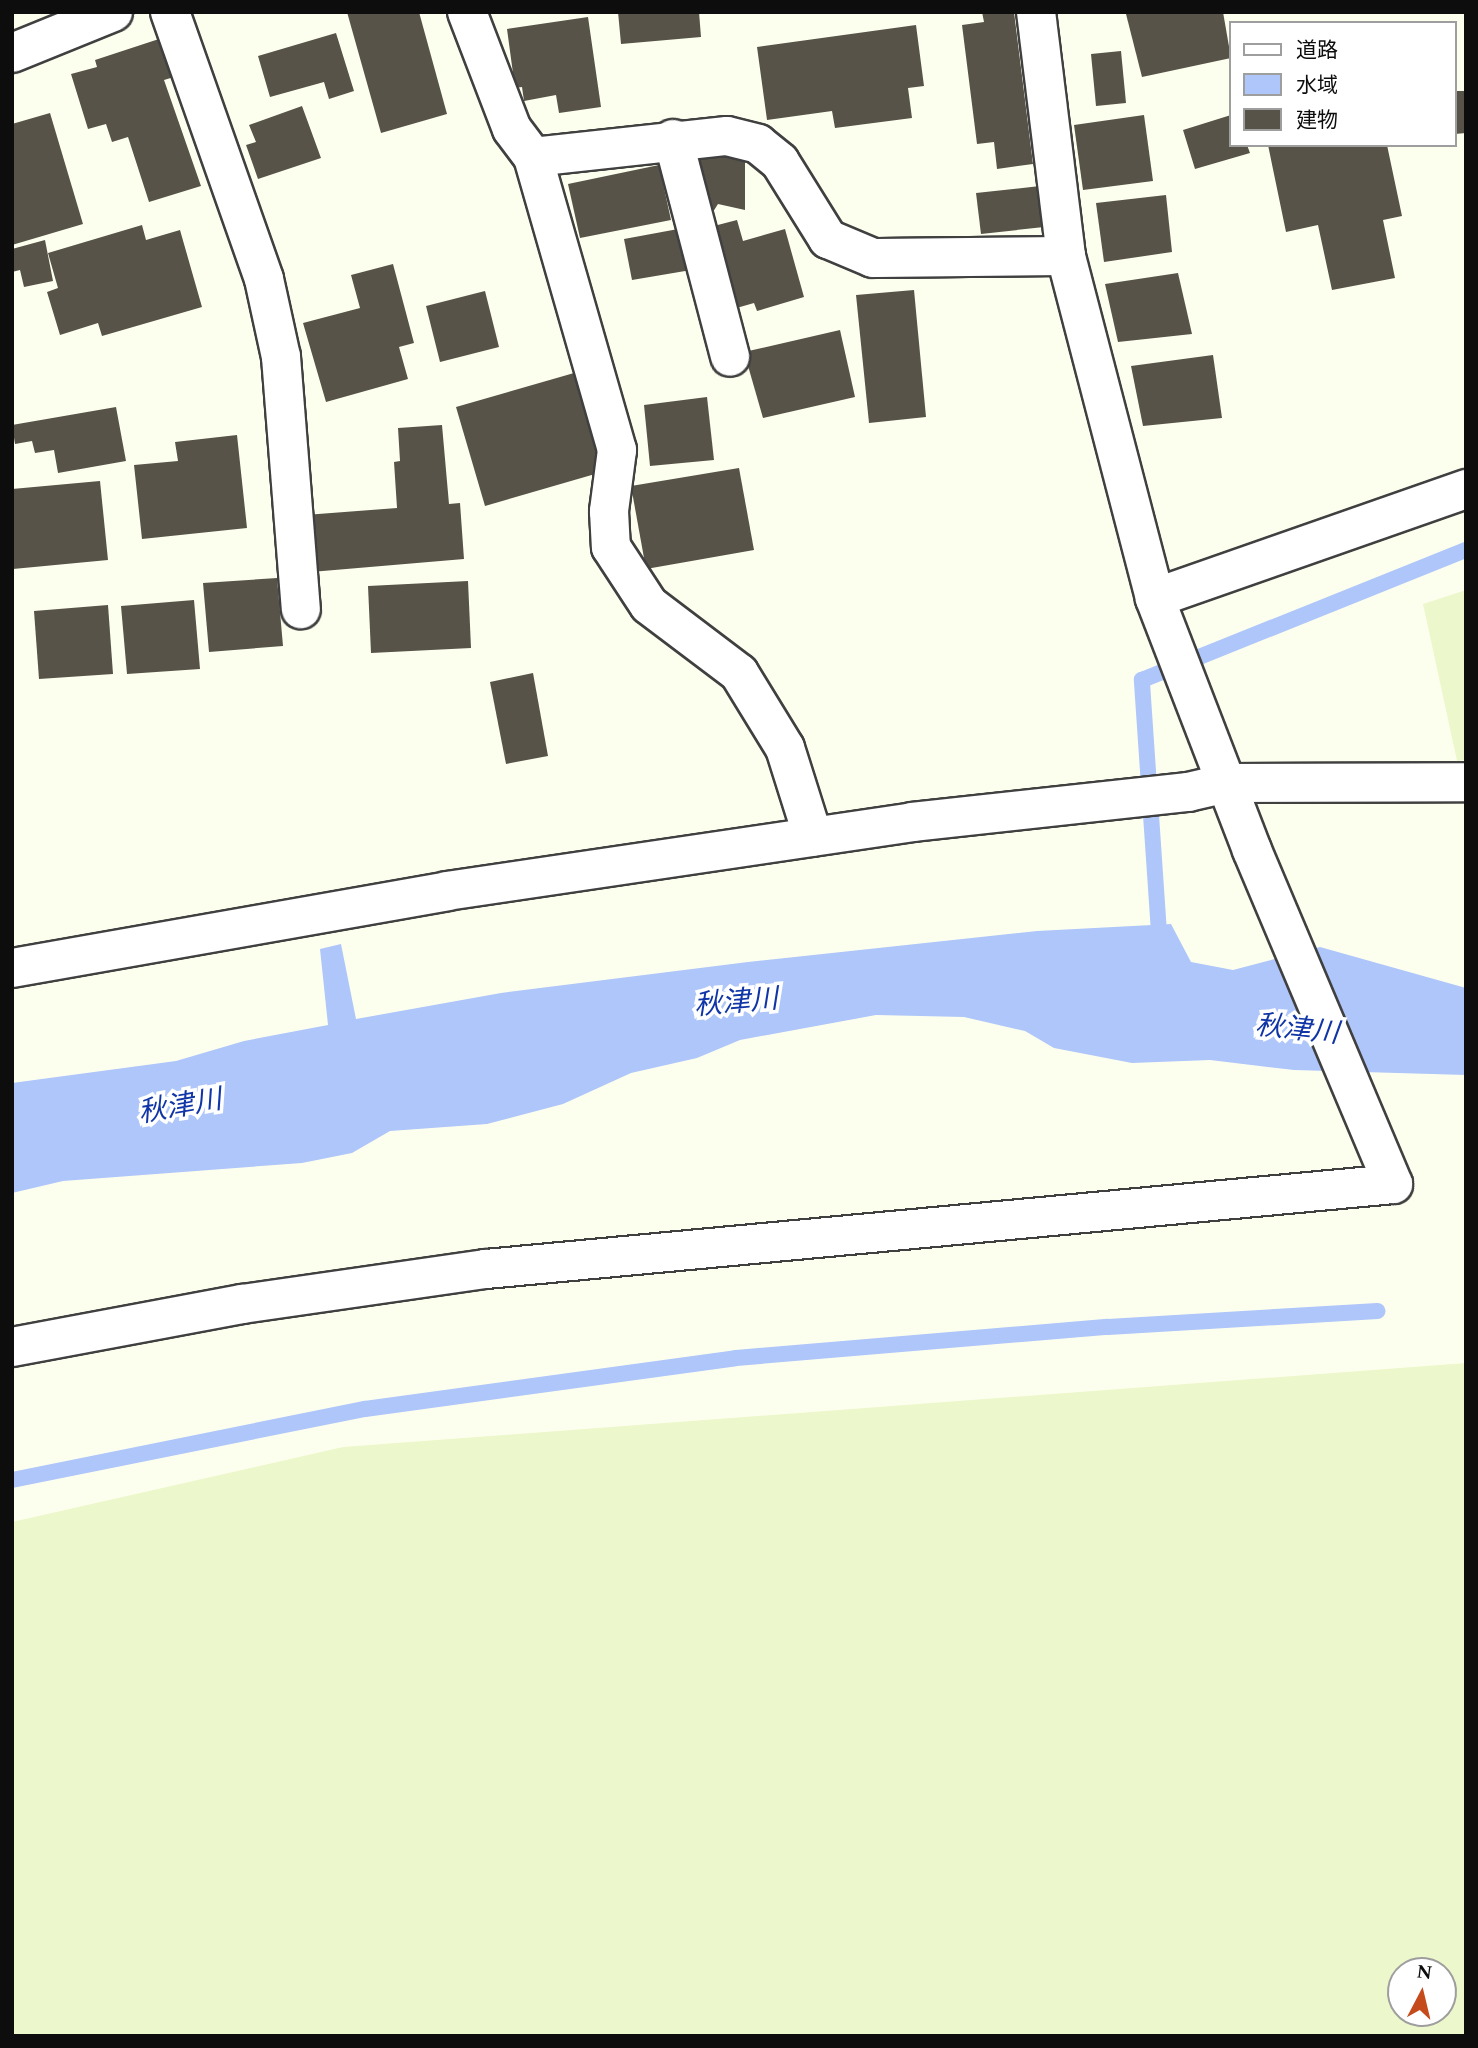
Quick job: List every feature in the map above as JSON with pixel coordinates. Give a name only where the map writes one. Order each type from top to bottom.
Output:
[{"type":"street","points":[[12,53],[113,12]]},
{"type":"street","points":[[170,12],[264,279],[281,357],[301,609]]},
{"type":"street","points":[[467,12],[512,129],[533,158],[617,450],[609,511],[611,547],[649,605],[739,673],[785,748],[813,836]]},
{"type":"street","points":[[12,1347],[242,1304],[486,1269],[1393,1184],[1192,702],[1159,611],[1066,256],[1036,12]]},
{"type":"street","points":[[533,158],[673,139],[727,136],[758,145],[780,162],[828,239],[873,258],[1066,256]]},
{"type":"street","points":[[673,139],[730,357]]},
{"type":"street","points":[[1159,611],[1466,489]]},
{"type":"street","points":[[12,968],[447,891],[813,836],[1188,792],[1226,783],[1466,782]]},
{"type":"green space","points":[[1466,590],[1466,760],[1457,761],[1423,604]]},
{"type":"green space","points":[[1466,1363],[1466,2036],[12,2036],[12,1522],[343,1447]]},
{"type":"water","name":"秋津川","points":[[1171,924],[1191,962],[1233,970],[1320,947],[1466,988],[1466,1075],[1294,1070],[1210,1060],[1132,1063],[1054,1048],[1025,1031],[964,1017],[876,1015],[740,1040],[697,1058],[631,1073],[563,1104],[487,1124],[390,1131],[352,1153],[302,1163],[63,1181],[12,1193],[12,1083],[176,1061],[244,1041],[328,1025],[320,949],[341,944],[356,1019],[501,993],[748,962],[1037,931]]},
{"type":"building","points":[[347,12],[419,12],[447,114],[381,133]]},
{"type":"building","points":[[618,12],[699,12],[701,37],[621,44]]},
{"type":"building","points":[[982,12],[1014,12],[1033,164],[997,169],[994,142],[977,144],[962,25],[984,22]]},
{"type":"building","points":[[1223,12],[1230,58],[1142,77],[1126,14]]},
{"type":"building","points":[[588,17],[601,107],[559,113],[556,95],[524,101],[522,87],[515,88],[507,29]]},
{"type":"building","points":[[916,25],[924,86],[908,88],[912,118],[835,128],[832,111],[767,120],[757,47]]},
{"type":"building","points":[[336,33],[354,91],[329,99],[324,82],[270,97],[258,56]]},
{"type":"building","points":[[162,38],[174,77],[164,80],[201,186],[149,202],[128,137],[112,142],[106,124],[88,129],[71,74],[97,67],[95,60]]},
{"type":"building","points":[[1121,51],[1126,103],[1096,106],[1091,54]]},
{"type":"building","points":[[1457,91],[1466,91],[1466,133],[1457,134]]},
{"type":"building","points":[[302,106],[321,158],[258,179],[246,145],[256,142],[249,125]]},
{"type":"building","points":[[50,113],[83,224],[12,245],[12,124]]},
{"type":"building","points":[[1144,115],[1153,181],[1083,190],[1074,125]]},
{"type":"building","points":[[1230,115],[1230,147],[1248,147],[1250,153],[1195,169],[1183,130]]},
{"type":"building","points":[[1268,147],[1387,147],[1402,216],[1383,220],[1395,278],[1332,290],[1318,225],[1286,232]]},
{"type":"building","points":[[745,154],[745,210],[718,204],[706,223],[690,157]]},
{"type":"building","points":[[659,165],[671,220],[580,238],[568,184]]},
{"type":"building","points":[[1040,186],[1044,227],[981,234],[976,193]]},
{"type":"building","points":[[1166,195],[1172,252],[1104,262],[1096,203]]},
{"type":"building","points":[[737,220],[743,241],[785,229],[804,297],[757,311],[754,303],[733,309],[710,227]]},
{"type":"building","points":[[142,225],[146,240],[180,230],[202,307],[102,336],[98,323],[60,335],[47,292],[58,288],[48,253]]},
{"type":"building","points":[[689,227],[697,269],[632,280],[624,239]]},
{"type":"building","points":[[45,240],[53,281],[24,287],[20,270],[12,272],[12,249]]},
{"type":"building","points":[[393,264],[414,343],[399,347],[408,379],[326,402],[303,323],[360,308],[351,275]]},
{"type":"building","points":[[1178,273],[1192,334],[1118,342],[1105,284]]},
{"type":"building","points":[[914,290],[926,417],[869,423],[856,295]]},
{"type":"building","points":[[485,291],[499,347],[440,362],[426,306]]},
{"type":"building","points":[[840,330],[855,397],[763,418],[744,352]]},
{"type":"building","points":[[1213,355],[1222,418],[1143,426],[1131,366]]},
{"type":"building","points":[[574,373],[602,472],[485,506],[456,407]]},
{"type":"building","points":[[707,397],[714,460],[650,466],[644,405]]},
{"type":"building","points":[[116,407],[126,461],[58,473],[54,450],[35,453],[32,441],[15,444],[12,425]]},
{"type":"building","points":[[442,425],[449,504],[460,503],[464,559],[311,572],[305,515],[397,508],[394,462],[400,461],[398,428]]},
{"type":"building","points":[[237,435],[247,528],[142,539],[134,465],[178,461],[175,442]]},
{"type":"building","points":[[739,468],[754,550],[646,569],[631,486]]},
{"type":"building","points":[[100,481],[108,560],[13,569],[12,489]]},
{"type":"building","points":[[277,578],[283,646],[209,652],[203,583]]},
{"type":"building","points":[[468,581],[471,648],[371,653],[368,586]]},
{"type":"building","points":[[194,600],[200,669],[127,674],[121,606]]},
{"type":"building","points":[[108,605],[113,674],[39,679],[34,611]]},
{"type":"building","points":[[533,673],[548,756],[506,764],[490,682]]},
{"type":"waterway","points":[[1160,947],[1142,680],[1466,550]]},
{"type":"waterway","points":[[12,1480],[365,1409],[736,1358],[1108,1327],[1378,1311]]}]
